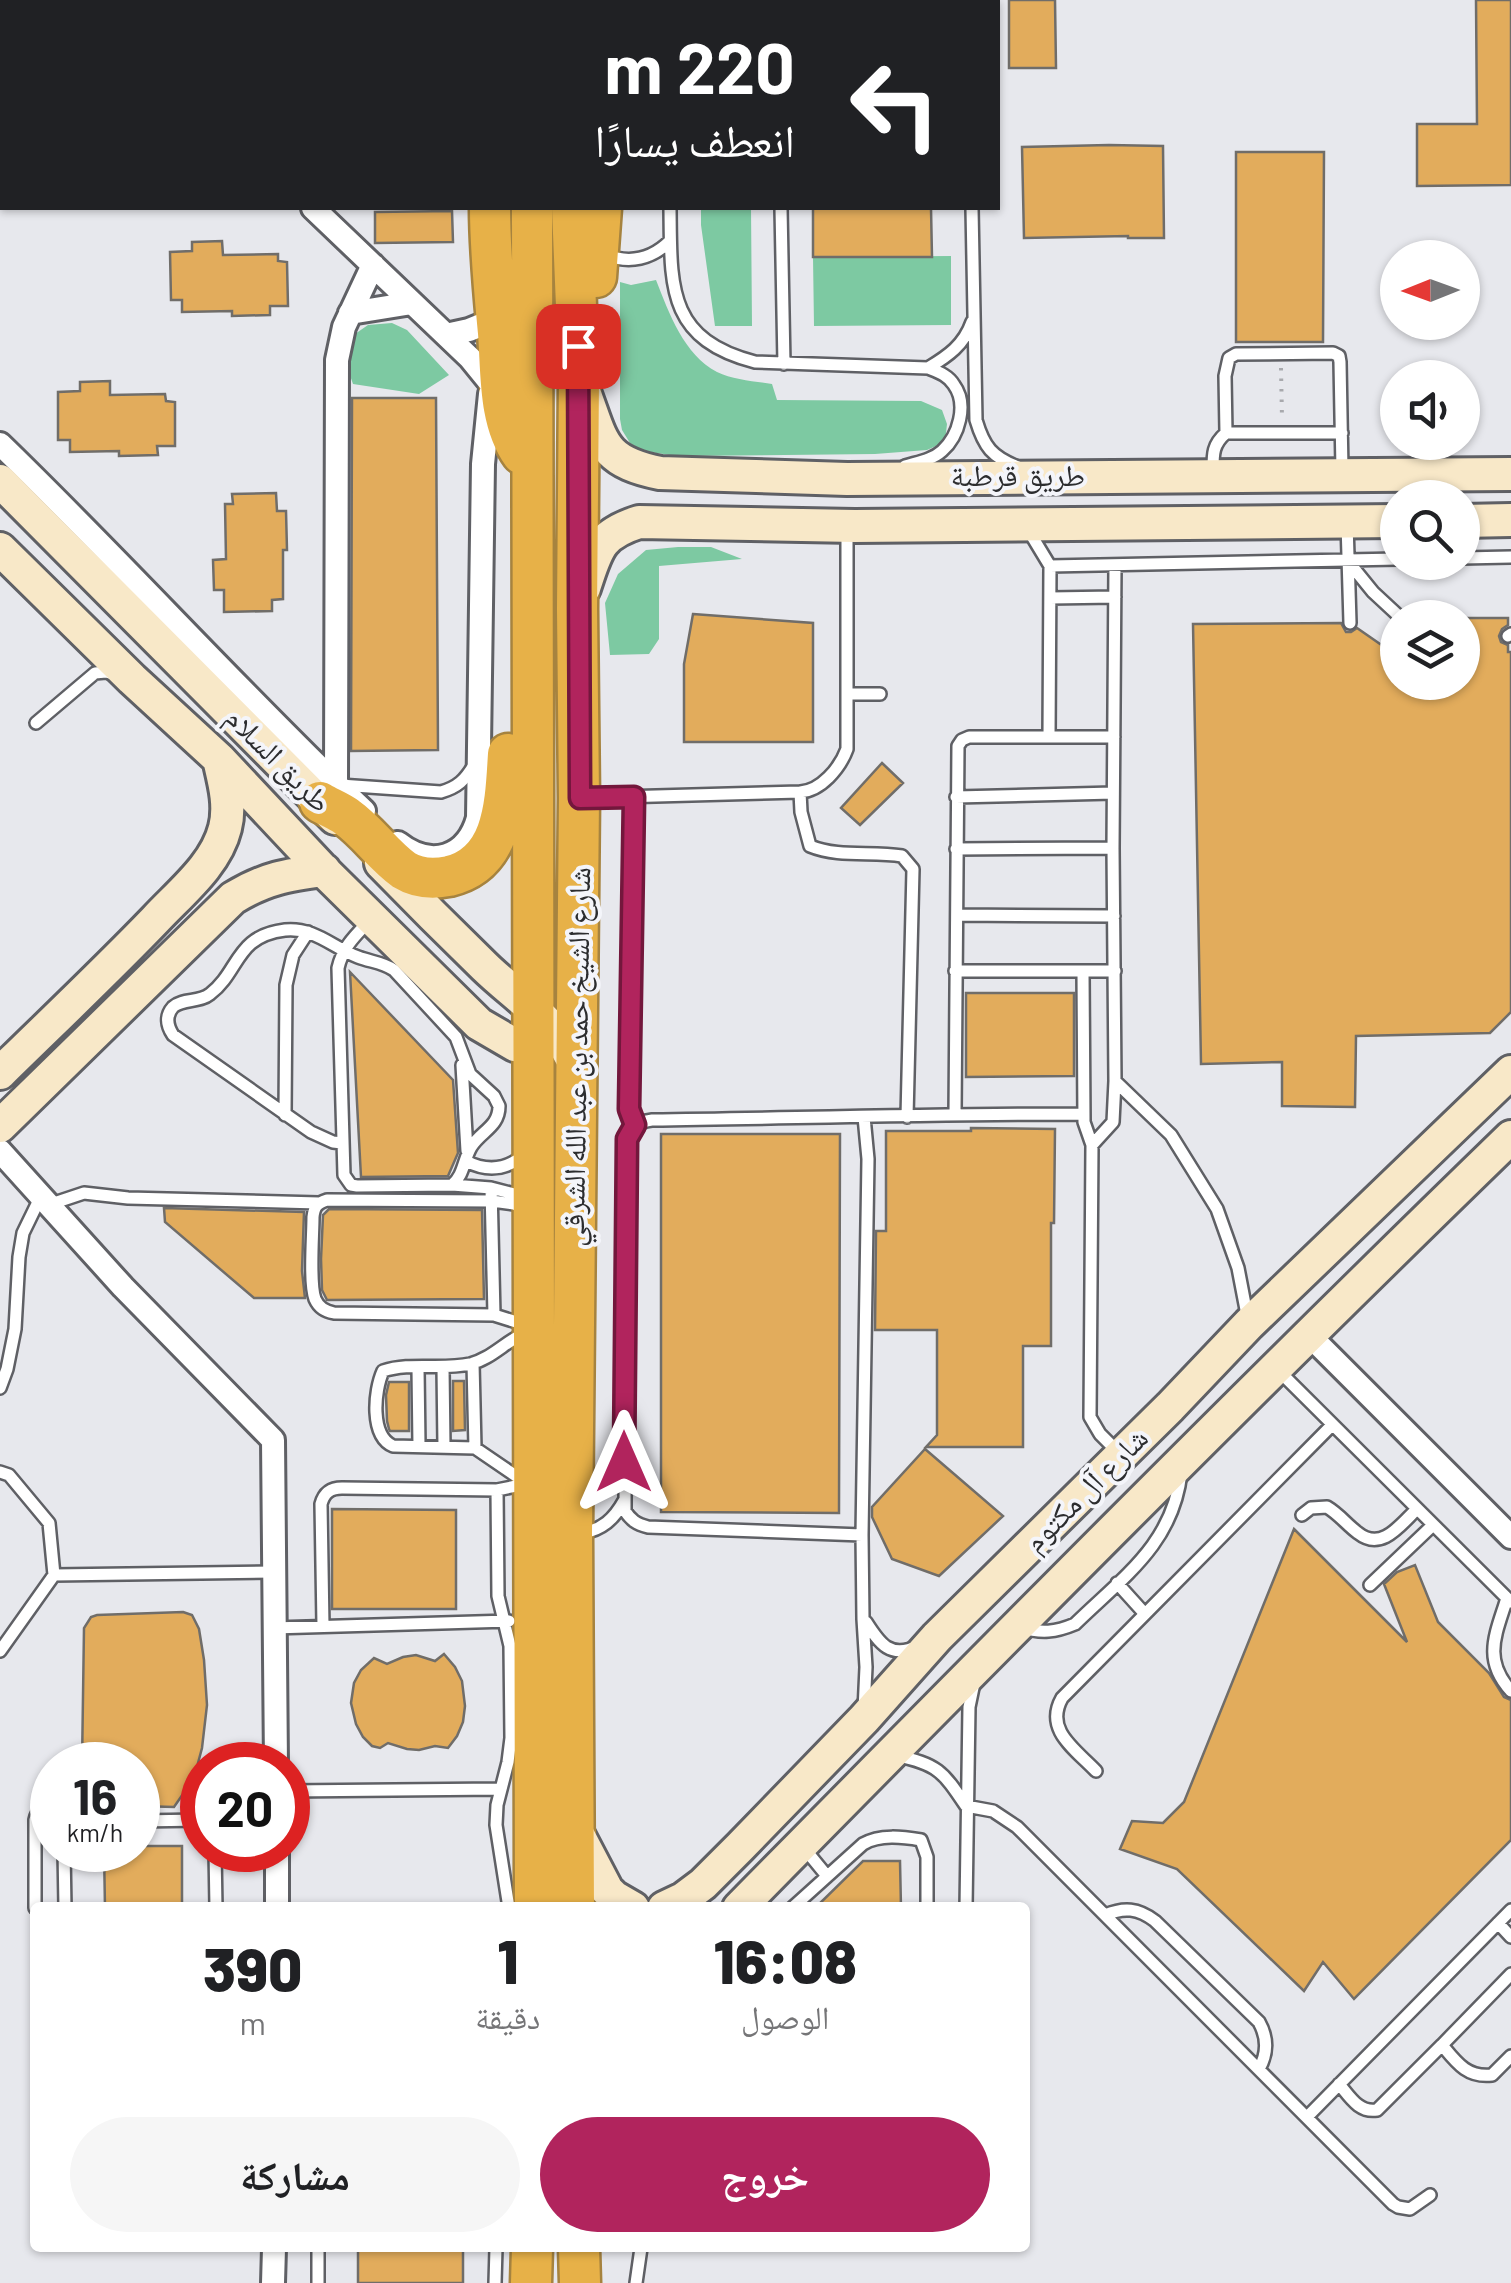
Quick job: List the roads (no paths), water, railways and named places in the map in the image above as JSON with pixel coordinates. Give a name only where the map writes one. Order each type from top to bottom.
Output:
[{"type":"highway","points":[[490,210],[497,392],[512,440],[533,468]]},
{"type":"highway","name":"شارع الشيخ حمد بن عبد الله الشرقي","points":[[532,210],[534,601],[574,1412],[574,1902]]},
{"type":"highway","name":"شارع الشيخ حمد بن عبد الله الشرقي","points":[[535,1902],[516,1485],[534,1330],[533,1095],[578,965],[579,380],[572,210]]},
{"type":"highway","points":[[579,380],[600,252],[601,210]]},
{"type":"highway","points":[[328,794],[346,817],[406,871],[425,878],[442,877],[459,873],[484,855],[498,832],[505,808],[516,631],[533,532]]},
{"type":"highway","points":[[534,601],[548,697],[548,972],[554,981],[563,982],[570,979],[578,965]]},
{"type":"highway","points":[[533,1095],[541,1076],[554,1076],[560,1081],[563,1373],[574,1412]]},
{"type":"highway","points":[[531,2283],[532,2252]]},
{"type":"highway","points":[[579,2252],[580,2283]]},
{"type":"main road","name":"طريق قرطبة","points":[[579,380],[612,456],[660,473],[852,478],[1511,474]]},
{"type":"main road","name":"طريق السلام","points":[[9,475],[328,794],[489,971],[556,1034]]},
{"type":"main road","points":[[847,526],[852,478]]},
{"type":"main road","points":[[1480,520],[1511,520]]},
{"type":"main road","name":"طريق قرطبة","points":[[577,608],[597,549],[608,535],[639,522],[847,526],[1380,521]]},
{"type":"main road","name":"طريق السلام","points":[[0,549],[219,759],[479,1024],[516,1046],[556,1034]]},
{"type":"main road","points":[[0,1073],[88,988],[202,870],[218,848],[226,827],[227,806],[219,759]]},
{"type":"main road","points":[[0,1126],[233,898],[257,884],[324,870]]},
{"type":"main road","points":[[88,988],[100,986],[111,990],[114,1007],[105,1022]]},
{"type":"main road","name":"شارع آل مكتوم","points":[[674,1902],[693,1891],[740,1847],[937,1637],[1249,1324],[1511,1072]]},
{"type":"main road","points":[[1378,1265],[1409,1216],[1511,1116]]},
{"type":"main road","name":"شارع آل مكتوم","points":[[747,1899],[1016,1626],[1511,1137]]},
{"type":"main road","points":[[573,1825],[607,1890],[623,1902]]},
{"type":"main road","points":[[740,1847],[733,1866],[735,1881],[747,1899]]},
{"type":"street","points":[[314,210],[373,265],[470,358],[497,392],[482,464],[480,810],[468,841],[444,856],[412,853],[328,794],[335,734],[338,360],[344,328],[373,265]]},
{"type":"street","points":[[350,313],[412,303]]},
{"type":"street","points":[[446,335],[496,320]]},
{"type":"street","points":[[0,444],[9,475]]},
{"type":"street","points":[[0,1151],[123,1288],[273,1440],[275,1742]]},
{"type":"street","points":[[1310,1335],[1511,1536]]},
{"type":"street","points":[[276,1872],[277,1902]]},
{"type":"street","points":[[273,2283],[274,2252]]},
{"type":"lane","points":[[670,210],[678,306],[705,342],[755,362],[928,368],[942,373],[954,384],[960,398],[960,416],[955,433],[942,451],[928,460],[852,478]]},
{"type":"lane","points":[[780,210],[784,364]]},
{"type":"lane","points":[[972,210],[976,420],[982,442],[997,457],[1015,466],[1077,476]]},
{"type":"lane","points":[[600,252],[615,259],[634,260],[654,254],[670,241]]},
{"type":"lane","points":[[928,368],[955,350],[973,318]]},
{"type":"lane","points":[[1226,433],[1229,358],[1236,354],[1333,353],[1338,356],[1342,474]]},
{"type":"lane","points":[[1213,476],[1213,449],[1226,433],[1342,433]]},
{"type":"lane","points":[[1347,522],[1350,623]]},
{"type":"lane","points":[[1024,524],[1050,566],[1049,737]]},
{"type":"lane","points":[[580,798],[812,791],[847,749],[847,526]]},
{"type":"lane","points":[[1480,558],[1511,557]]},
{"type":"lane","points":[[1347,560],[1382,600]]},
{"type":"lane","points":[[1050,566],[1380,560]]},
{"type":"lane","points":[[1092,1145],[1113,1122],[1115,1081],[1115,565]]},
{"type":"lane","points":[[1050,598],[1115,597]]},
{"type":"lane","points":[[36,724],[95,673],[132,679]]},
{"type":"lane","points":[[847,694],[880,694]]},
{"type":"lane","points":[[955,1114],[958,746],[969,737],[1114,738]]},
{"type":"lane","points":[[328,794],[441,792],[466,779],[479,756]]},
{"type":"lane","points":[[800,792],[810,846],[826,853],[902,856],[913,869],[907,1117]]},
{"type":"lane","points":[[956,797],[1114,793]]},
{"type":"lane","points":[[634,797],[629,1109],[635,1125]]},
{"type":"lane","points":[[956,849],[1113,848]]},
{"type":"lane","points":[[957,915],[1114,916]]},
{"type":"lane","points":[[372,918],[344,950],[338,968],[344,1175],[351,1185],[452,1186],[533,1206]]},
{"type":"lane","points":[[342,1143],[311,1132],[285,1115],[168,1028],[171,1009],[212,992],[247,946],[258,938],[281,931],[308,932],[362,959],[386,964],[460,1044],[470,1074],[494,1096],[500,1111],[496,1122],[476,1141],[459,1180],[452,1186]]},
{"type":"lane","points":[[285,1115],[286,986],[293,955],[308,932]]},
{"type":"lane","points":[[955,971],[1114,971]]},
{"type":"lane","points":[[1083,972],[1084,1122],[1092,1145],[1090,1417],[1121,1455]]},
{"type":"lane","points":[[460,1044],[467,1158]]},
{"type":"lane","points":[[1115,1081],[1171,1134],[1217,1209],[1238,1268],[1249,1324]]},
{"type":"lane","points":[[862,1535],[648,1527],[630,1519],[624,1501],[627,1139],[635,1125],[652,1120],[1084,1114]]},
{"type":"lane","points":[[864,1117],[868,1159],[862,1535],[864,1719]]},
{"type":"lane","points":[[467,1158],[485,1168],[505,1167],[522,1157],[532,1142]]},
{"type":"lane","points":[[0,1388],[15,1329],[23,1234],[45,1200],[84,1193],[128,1198],[319,1202],[492,1194]]},
{"type":"lane","points":[[492,1194],[494,1315]]},
{"type":"lane","points":[[319,1202],[313,1217],[314,1290],[315,1298],[326,1311],[494,1315],[534,1330]]},
{"type":"lane","points":[[324,1626],[321,1504],[326,1494],[336,1488],[516,1485],[516,1476],[474,1448],[394,1446],[384,1442],[378,1430],[377,1384],[383,1371],[474,1363],[534,1330]]},
{"type":"lane","points":[[474,1363],[474,1448]]},
{"type":"lane","points":[[418,1368],[418,1446]]},
{"type":"lane","points":[[443,1368],[444,1447]]},
{"type":"lane","points":[[1276,1368],[1509,1600],[1493,1652],[1499,1676],[1511,1691]]},
{"type":"lane","points":[[1096,1771],[1058,1728],[1056,1712],[1062,1698],[1332,1425]]},
{"type":"lane","points":[[1016,1626],[1031,1631],[1061,1630],[1075,1624],[1117,1583],[1156,1544],[1167,1526],[1178,1495],[1182,1463]]},
{"type":"lane","points":[[0,1472],[8,1475],[49,1523],[54,1575],[0,1651]]},
{"type":"lane","points":[[572,1533],[586,1533],[610,1522],[624,1501]]},
{"type":"lane","points":[[1302,1514],[1312,1508],[1327,1507],[1359,1534],[1373,1540],[1387,1537],[1417,1509]]},
{"type":"lane","points":[[1370,1584],[1433,1525]]},
{"type":"lane","points":[[54,1575],[274,1572]]},
{"type":"lane","points":[[1117,1583],[1145,1614]]},
{"type":"lane","points":[[863,1619],[890,1650],[909,1650],[937,1637]]},
{"type":"lane","points":[[273,1628],[520,1620],[510,1646],[511,1738],[496,1825],[509,1902]]},
{"type":"lane","points":[[966,1902],[969,1706],[979,1664]]},
{"type":"lane","points":[[891,1754],[926,1762],[946,1776],[966,1806],[1006,1818],[1398,2207],[1410,2209],[1430,2195]]},
{"type":"lane","points":[[310,1791],[500,1789]]},
{"type":"lane","points":[[799,1902],[872,1838],[922,1840],[927,1857],[926,1902]]},
{"type":"lane","points":[[801,1845],[827,1876]]},
{"type":"lane","points":[[35,1872],[35,1902]]},
{"type":"lane","points":[[64,1872],[65,1902]]},
{"type":"lane","points":[[215,1872],[216,1902]]},
{"type":"lane","points":[[1104,1914],[1130,1909],[1155,1920],[1258,2022],[1266,2040],[1259,2069]]},
{"type":"lane","points":[[1307,2118],[1511,1910]]},
{"type":"lane","points":[[1498,1923],[1511,1936]]},
{"type":"lane","points":[[1339,2084],[1359,2107],[1377,2110],[1511,1974]]},
{"type":"lane","points":[[1442,2045],[1464,2070],[1477,2076],[1492,2075],[1511,2056]]},
{"type":"lane","points":[[318,2252],[318,2283]]},
{"type":"lane","points":[[495,2283],[496,2252]]},
{"type":"lane","points":[[636,2283],[640,2252]]}]
